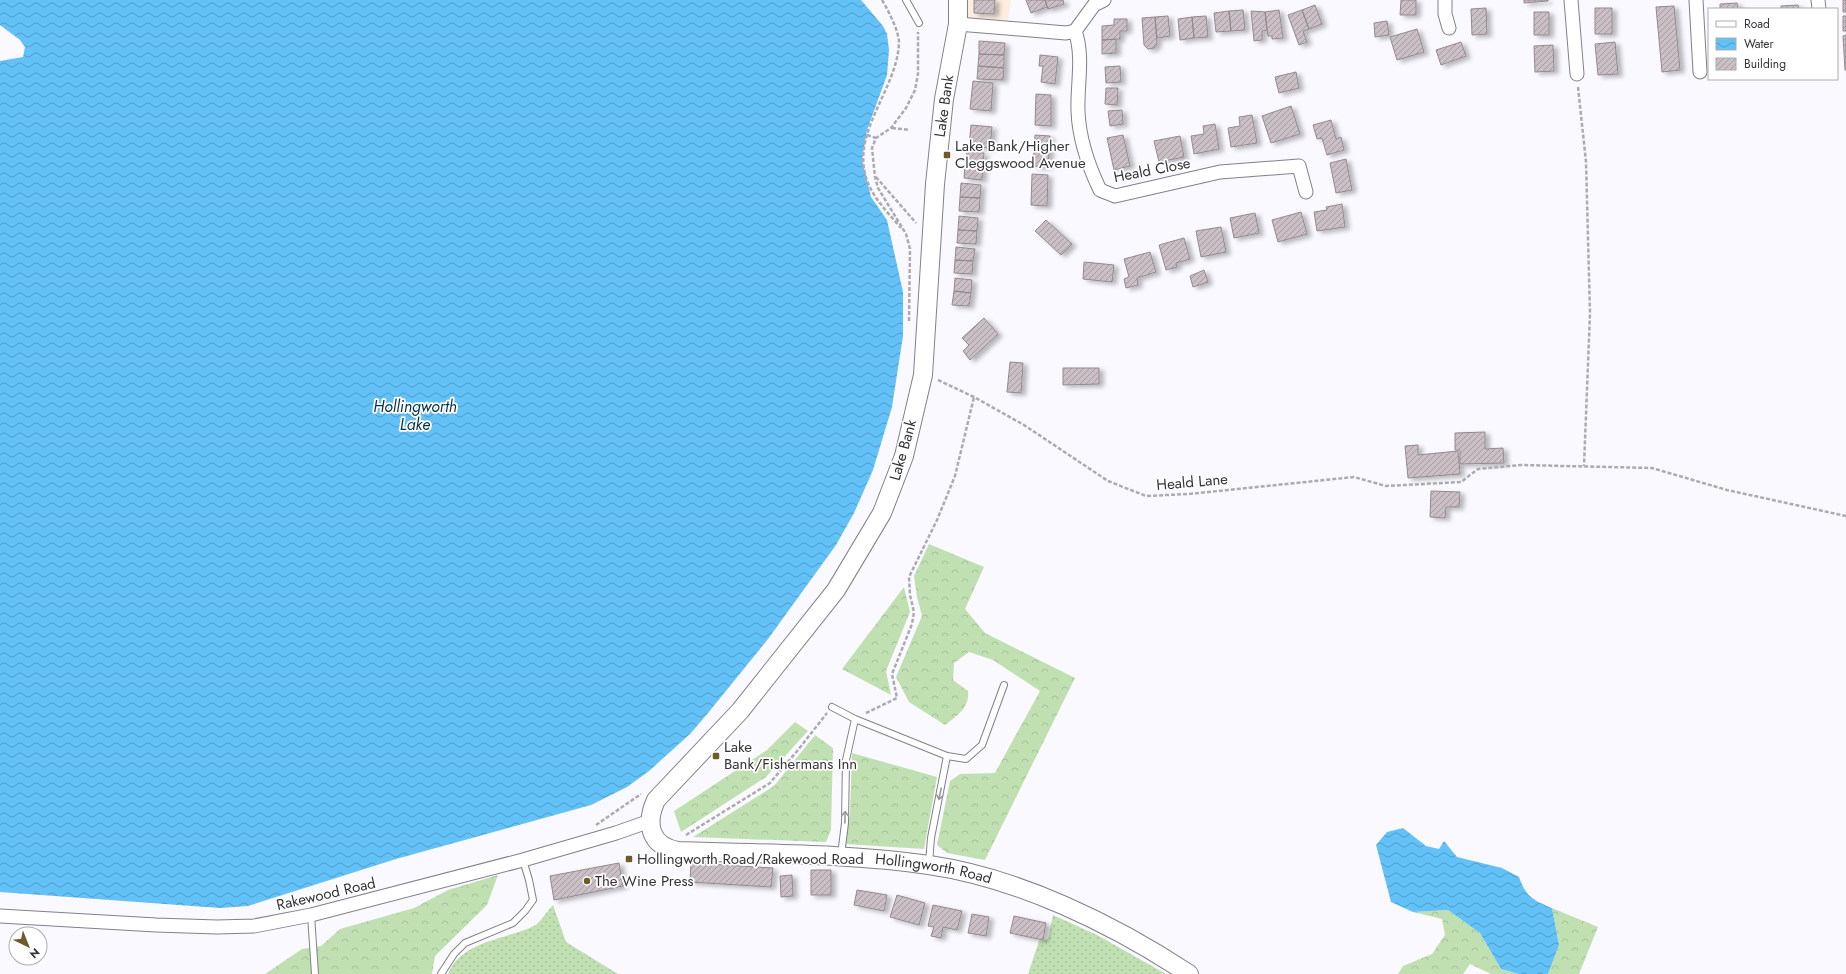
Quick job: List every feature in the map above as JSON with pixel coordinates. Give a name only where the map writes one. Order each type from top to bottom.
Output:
[{"type":"main road","name":"Lake Bank","points":[[650,821],[651,810],[656,800],[740,711],[836,590],[882,513],[904,456],[923,375],[935,184],[944,99],[958,24],[958,0]]},
{"type":"main road","name":"Hollingworth Road","points":[[650,821],[653,836],[659,843],[667,849],[678,851],[841,856],[929,865],[980,876],[1031,893],[1096,921],[1163,957],[1189,974]]},
{"type":"street","points":[[958,24],[1066,33],[1074,31],[1094,5],[1104,0]]},
{"type":"street","points":[[1444,0],[1445,14],[1449,28]]},
{"type":"street","points":[[1571,0],[1577,74]]},
{"type":"street","points":[[1696,0],[1700,72]]},
{"type":"street","name":"Heald Close","points":[[1074,31],[1079,43],[1079,132],[1089,167],[1100,190],[1115,196],[1220,172],[1299,166],[1306,192]]},
{"type":"street","name":"Rakewood Road","points":[[0,916],[156,925],[217,927],[254,926],[311,915],[523,860],[616,833],[650,821]]},
{"type":"lane","points":[[906,0],[919,22]]},
{"type":"lane","points":[[832,706],[854,718],[947,756],[966,759],[982,745],[1004,685]]},
{"type":"lane","points":[[841,856],[845,823],[846,760],[854,718]]},
{"type":"lane","points":[[929,865],[931,838],[947,756]]},
{"type":"lane","points":[[441,974],[454,954],[465,943],[513,923],[525,912],[533,900],[523,860]]},
{"type":"lane","points":[[311,915],[315,974]]},
{"type":"path","points":[[882,0],[888,8],[899,41],[896,60],[889,84],[867,135],[864,147],[864,166],[876,198],[906,234]]},
{"type":"path","points":[[909,329],[910,249],[906,234],[878,188],[875,177],[872,148],[876,138],[891,128],[906,108],[915,90],[918,74],[917,43],[919,22]]},
{"type":"path","points":[[1577,74],[1586,162],[1590,313],[1584,466]]},
{"type":"path","points":[[891,128],[910,130]]},
{"type":"path","points":[[867,135],[876,138]]},
{"type":"path","points":[[864,147],[872,148]]},
{"type":"path","points":[[875,177],[916,221],[918,227]]},
{"type":"path","name":"Heald Lane","points":[[933,378],[974,397],[1024,425],[1108,481],[1146,496],[1189,494],[1354,477],[1386,486],[1461,482],[1478,469],[1521,465],[1584,466],[1652,468],[1727,490],[1846,516]]},
{"type":"path","points":[[854,718],[897,698],[892,674],[912,624],[914,612],[910,595],[909,577],[937,520],[955,476],[974,397]]},
{"type":"path","points":[[678,851],[683,837],[770,783],[832,706]]},
{"type":"path","points":[[586,841],[597,823],[645,791]]},
{"type":"shaded area","points":[[966,0],[1011,0],[1008,20],[967,18]]},
{"type":"green space","points":[[929,544],[984,567],[965,609],[985,633],[1075,678],[985,860],[947,853],[937,845],[950,781],[960,774],[995,773],[1040,691],[993,660],[969,652],[954,663],[953,680],[968,691],[968,697],[962,711],[954,718],[945,725],[909,702],[896,677],[922,616],[914,576]]},
{"type":"green space","points":[[904,587],[910,612],[886,671],[891,695],[842,669]]},
{"type":"green space","points":[[795,722],[808,731],[766,777],[681,832],[674,811],[767,750]]},
{"type":"green space","points":[[815,735],[833,748],[831,830],[826,842],[693,837],[774,786]]},
{"type":"green space","points":[[852,753],[937,777],[924,849],[845,844],[850,813]]},
{"type":"green space","points":[[498,875],[487,905],[435,956],[432,974],[265,974],[302,949],[321,946],[340,929],[414,908],[448,890]]},
{"type":"green space","points":[[553,905],[566,942],[618,974],[448,974],[463,954],[485,942],[523,931],[534,926]]},
{"type":"green space","points":[[1552,908],[1598,927],[1579,974],[1548,974],[1559,945]]},
{"type":"green space","points":[[1448,910],[1480,933],[1501,969],[1519,974],[1491,974],[1470,964],[1463,974],[1398,974],[1403,966],[1432,954],[1445,935],[1442,919],[1413,912]]},
{"type":"green space","points":[[1053,915],[1097,935],[1166,974],[1028,974],[1039,941],[1048,939]]},
{"type":"water","name":"Hollingworth Lake","points":[[0,0],[861,0],[883,26],[887,34],[889,50],[887,75],[867,130],[862,159],[871,197],[887,220],[903,292],[903,336],[892,407],[873,470],[854,513],[836,545],[768,639],[690,734],[649,771],[627,787],[591,805],[396,859],[248,906],[220,908],[0,892],[0,61],[23,57],[25,47],[20,40],[0,25]]},
{"type":"water","points":[[1403,828],[1426,846],[1439,849],[1444,841],[1457,857],[1502,868],[1519,877],[1524,889],[1531,897],[1552,908],[1559,945],[1548,974],[1519,974],[1501,969],[1480,933],[1448,910],[1413,912],[1391,902],[1376,845],[1387,832]]},
{"type":"building","points":[[974,0],[995,0],[994,14],[974,13]]},
{"type":"building","points":[[1026,0],[1045,0],[1047,7],[1031,13]]},
{"type":"building","points":[[1045,0],[1063,0],[1064,4],[1048,9]]},
{"type":"building","points":[[1401,0],[1416,0],[1416,15],[1400,15]]},
{"type":"building","points":[[1524,0],[1548,0],[1548,1],[1524,3]]},
{"type":"building","points":[[1843,0],[1846,0],[1846,12],[1843,12]]},
{"type":"building","points":[[1737,3],[1738,8],[1720,8],[1720,4]]},
{"type":"building","points":[[1315,5],[1322,24],[1309,29],[1302,10]]},
{"type":"building","points":[[1798,5],[1799,8],[1781,8],[1781,6]]},
{"type":"building","points":[[1674,6],[1680,70],[1662,72],[1656,7]]},
{"type":"building","points":[[1486,8],[1487,34],[1472,35],[1471,9]]},
{"type":"building","points":[[1595,8],[1612,8],[1612,34],[1595,34]]},
{"type":"building","points":[[1243,10],[1245,30],[1231,31],[1229,11]]},
{"type":"building","points":[[1279,10],[1283,38],[1272,39],[1272,36],[1268,36],[1265,12]]},
{"type":"building","points":[[1302,10],[1309,29],[1303,31],[1307,42],[1299,45],[1288,15]]},
{"type":"building","points":[[1229,11],[1231,31],[1216,32],[1214,13]]},
{"type":"building","points":[[1251,11],[1265,12],[1267,30],[1262,31],[1262,40],[1254,41]]},
{"type":"building","points":[[1534,12],[1549,12],[1549,35],[1534,35]]},
{"type":"building","points":[[1168,16],[1170,36],[1157,38],[1155,17]]},
{"type":"building","points":[[1206,16],[1208,37],[1194,38],[1192,17]]},
{"type":"building","points":[[1843,16],[1846,16],[1846,31],[1843,31]]},
{"type":"building","points":[[1155,17],[1157,44],[1154,48],[1148,49],[1144,45],[1142,18]]},
{"type":"building","points":[[1192,17],[1194,38],[1180,40],[1178,19]]},
{"type":"building","points":[[1114,19],[1127,19],[1127,31],[1120,31],[1120,39],[1102,40],[1102,26],[1114,25]]},
{"type":"building","points":[[1387,21],[1389,35],[1375,37],[1374,23]]},
{"type":"building","points":[[1417,29],[1424,52],[1397,60],[1390,37]]},
{"type":"building","points":[[1846,35],[1846,70],[1845,70],[1843,36]]},
{"type":"building","points":[[1116,39],[1116,53],[1102,54],[1102,40]]},
{"type":"building","points":[[979,41],[1005,43],[1004,55],[979,54]]},
{"type":"building","points":[[1461,42],[1466,56],[1441,65],[1436,50]]},
{"type":"building","points":[[1615,42],[1618,74],[1598,75],[1595,44]]},
{"type":"building","points":[[1553,45],[1554,71],[1535,72],[1534,46]]},
{"type":"building","points":[[979,54],[1004,55],[1004,68],[978,66]]},
{"type":"building","points":[[1040,55],[1058,57],[1055,84],[1041,82],[1043,66],[1039,66]]},
{"type":"building","points":[[978,66],[1004,68],[1003,80],[977,79]]},
{"type":"building","points":[[1120,66],[1121,82],[1106,83],[1105,67]]},
{"type":"building","points":[[1296,72],[1299,88],[1279,93],[1275,77]]},
{"type":"building","points":[[973,81],[993,83],[991,111],[970,109]]},
{"type":"building","points":[[1106,88],[1118,88],[1117,105],[1105,104]]},
{"type":"building","points":[[1036,94],[1051,95],[1051,126],[1035,125]]},
{"type":"building","points":[[1291,106],[1300,134],[1271,143],[1262,116]]},
{"type":"building","points":[[1122,110],[1123,124],[1110,126],[1108,111]]},
{"type":"building","points":[[1252,115],[1257,143],[1231,147],[1228,128],[1240,126],[1239,117]]},
{"type":"building","points":[[1331,120],[1336,139],[1341,137],[1344,150],[1327,155],[1322,138],[1317,139],[1313,125]]},
{"type":"building","points":[[1215,124],[1219,149],[1194,154],[1191,136],[1204,134],[1203,126]]},
{"type":"building","points":[[971,125],[992,127],[990,148],[969,146]]},
{"type":"building","points":[[1035,135],[1050,136],[1048,167],[1033,166]]},
{"type":"building","points":[[1123,135],[1130,166],[1114,170],[1107,138]]},
{"type":"building","points":[[1180,136],[1184,157],[1159,162],[1154,141]]},
{"type":"building","points":[[967,152],[984,153],[983,166],[965,165]]},
{"type":"building","points":[[1346,159],[1352,190],[1336,193],[1330,163]]},
{"type":"building","points":[[965,165],[983,166],[982,180],[964,178]]},
{"type":"building","points":[[1032,174],[1048,175],[1047,206],[1031,205]]},
{"type":"building","points":[[961,183],[981,185],[980,198],[960,197]]},
{"type":"building","points":[[960,197],[980,198],[979,212],[959,211]]},
{"type":"building","points":[[1342,204],[1345,227],[1317,231],[1314,212],[1327,210],[1326,207]]},
{"type":"building","points":[[1301,212],[1307,234],[1278,242],[1272,220]]},
{"type":"building","points":[[1255,213],[1259,233],[1234,238],[1230,218]]},
{"type":"building","points":[[959,216],[978,218],[977,231],[958,230]]},
{"type":"building","points":[[1046,220],[1072,244],[1061,255],[1035,231]]},
{"type":"building","points":[[1221,227],[1226,252],[1201,257],[1196,231]]},
{"type":"building","points":[[958,230],[977,231],[976,244],[957,243]]},
{"type":"building","points":[[1184,238],[1190,259],[1176,263],[1177,267],[1166,270],[1159,245]]},
{"type":"building","points":[[956,247],[975,249],[973,261],[955,260]]},
{"type":"building","points":[[1150,252],[1156,272],[1137,278],[1138,285],[1126,288],[1124,279],[1129,277],[1124,259]]},
{"type":"building","points":[[955,260],[973,261],[972,274],[954,273]]},
{"type":"building","points":[[1084,262],[1114,265],[1112,282],[1083,279]]},
{"type":"building","points":[[1204,270],[1208,282],[1193,287],[1190,276]]},
{"type":"building","points":[[955,278],[972,280],[971,293],[954,291]]},
{"type":"building","points":[[954,291],[971,293],[969,306],[952,305]]},
{"type":"building","points":[[984,318],[998,334],[970,360],[963,351],[969,345],[962,338]]},
{"type":"building","points":[[1010,362],[1023,363],[1021,393],[1007,392]]},
{"type":"building","points":[[1063,368],[1099,368],[1099,384],[1063,385]]},
{"type":"building","points":[[1485,432],[1485,449],[1503,448],[1504,463],[1460,464],[1460,450],[1455,450],[1455,433]]},
{"type":"building","points":[[1418,445],[1418,455],[1458,451],[1460,474],[1408,478],[1405,446]]},
{"type":"building","points":[[1431,491],[1460,492],[1459,507],[1446,507],[1445,518],[1430,517]]},
{"type":"building","name":"The Wine Press","points":[[619,863],[623,886],[554,900],[550,876]]},
{"type":"building","points":[[691,863],[773,868],[771,887],[690,882]]},
{"type":"building","points":[[811,870],[831,870],[831,895],[811,895]]},
{"type":"building","points":[[792,875],[793,896],[781,897],[780,876]]},
{"type":"building","points":[[857,890],[887,895],[884,911],[854,905]]},
{"type":"building","points":[[897,895],[925,903],[919,925],[890,917]]},
{"type":"building","points":[[933,905],[962,911],[957,930],[943,927],[941,938],[931,936],[934,927],[928,926]]},
{"type":"building","points":[[972,914],[989,917],[986,936],[968,933]]},
{"type":"building","points":[[1014,916],[1046,923],[1043,940],[1010,933]]},
{"type":"place","name":"Lake Bank/Higher Cleggswood Avenue","points":[[947,155]]},
{"type":"place","name":"Lake Bank/Fishermans Inn","points":[[716,756]]},
{"type":"place","name":"Hollingworth Road/Rakewood Road","points":[[629,859]]},
{"type":"place","name":"The Wine Press","points":[[587,881]]}]
